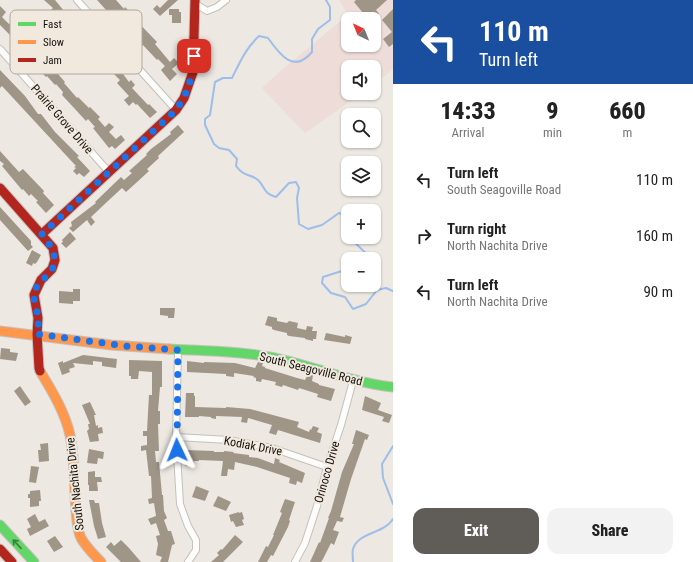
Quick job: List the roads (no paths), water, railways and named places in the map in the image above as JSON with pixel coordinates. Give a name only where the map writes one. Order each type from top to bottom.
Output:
[{"type":"street","points":[[77,0],[86,10]]},
{"type":"street","points":[[196,2],[207,11],[217,7],[226,0]]},
{"type":"street","points":[[42,234],[108,171],[176,110],[184,98],[193,72],[196,2]]},
{"type":"street","name":"Prairie Grove Drive","points":[[0,49],[10,60]]},
{"type":"street","points":[[142,72],[176,110]]},
{"type":"street","name":"Prairie Grove Drive","points":[[22,74],[108,171]]},
{"type":"street","name":"South Nachita Drive","points":[[0,188],[53,248],[55,260],[52,269],[41,280],[34,294],[38,318],[38,368],[63,412],[70,434],[73,454],[74,489],[78,529],[81,538],[101,562]]},
{"type":"street","name":"South Seagoville Road","points":[[0,331],[37,334],[125,346],[178,350],[225,351],[271,358],[317,369],[353,381],[393,387]]},
{"type":"street","points":[[178,350],[176,437],[180,504],[188,526],[196,540],[196,550],[188,562]]},
{"type":"street","name":"Orinoco Drive","points":[[295,562],[305,543],[317,506],[353,381]]},
{"type":"street","name":"Kodiak Drive","points":[[176,437],[229,440],[272,448],[327,467]]},
{"type":"street","points":[[0,525],[34,562]]},
{"type":"street","points":[[0,549],[12,562]]},
{"type":"waterway","points":[[326,0],[330,7],[330,20],[318,29],[312,39],[312,52],[305,58],[293,62],[282,56],[268,38],[259,36],[247,50],[232,78],[223,78],[215,82],[210,115],[205,119],[205,125],[214,144],[219,148],[229,150],[237,159],[236,166],[239,170],[258,180],[266,192],[272,196],[276,197],[289,183],[296,182],[299,188],[297,198],[299,224],[308,229],[322,225],[339,213],[341,214]]},
{"type":"waterway","points":[[357,244],[365,252]]},
{"type":"waterway","points":[[341,271],[323,277],[322,283],[331,293],[345,297],[353,309],[366,304],[375,292]]},
{"type":"waterway","points":[[381,289],[386,288],[393,291]]},
{"type":"waterway","points":[[393,446],[382,464],[383,478],[393,504]]},
{"type":"waterway","points":[[353,562],[353,549],[356,543],[365,536],[384,528],[393,519]]}]
